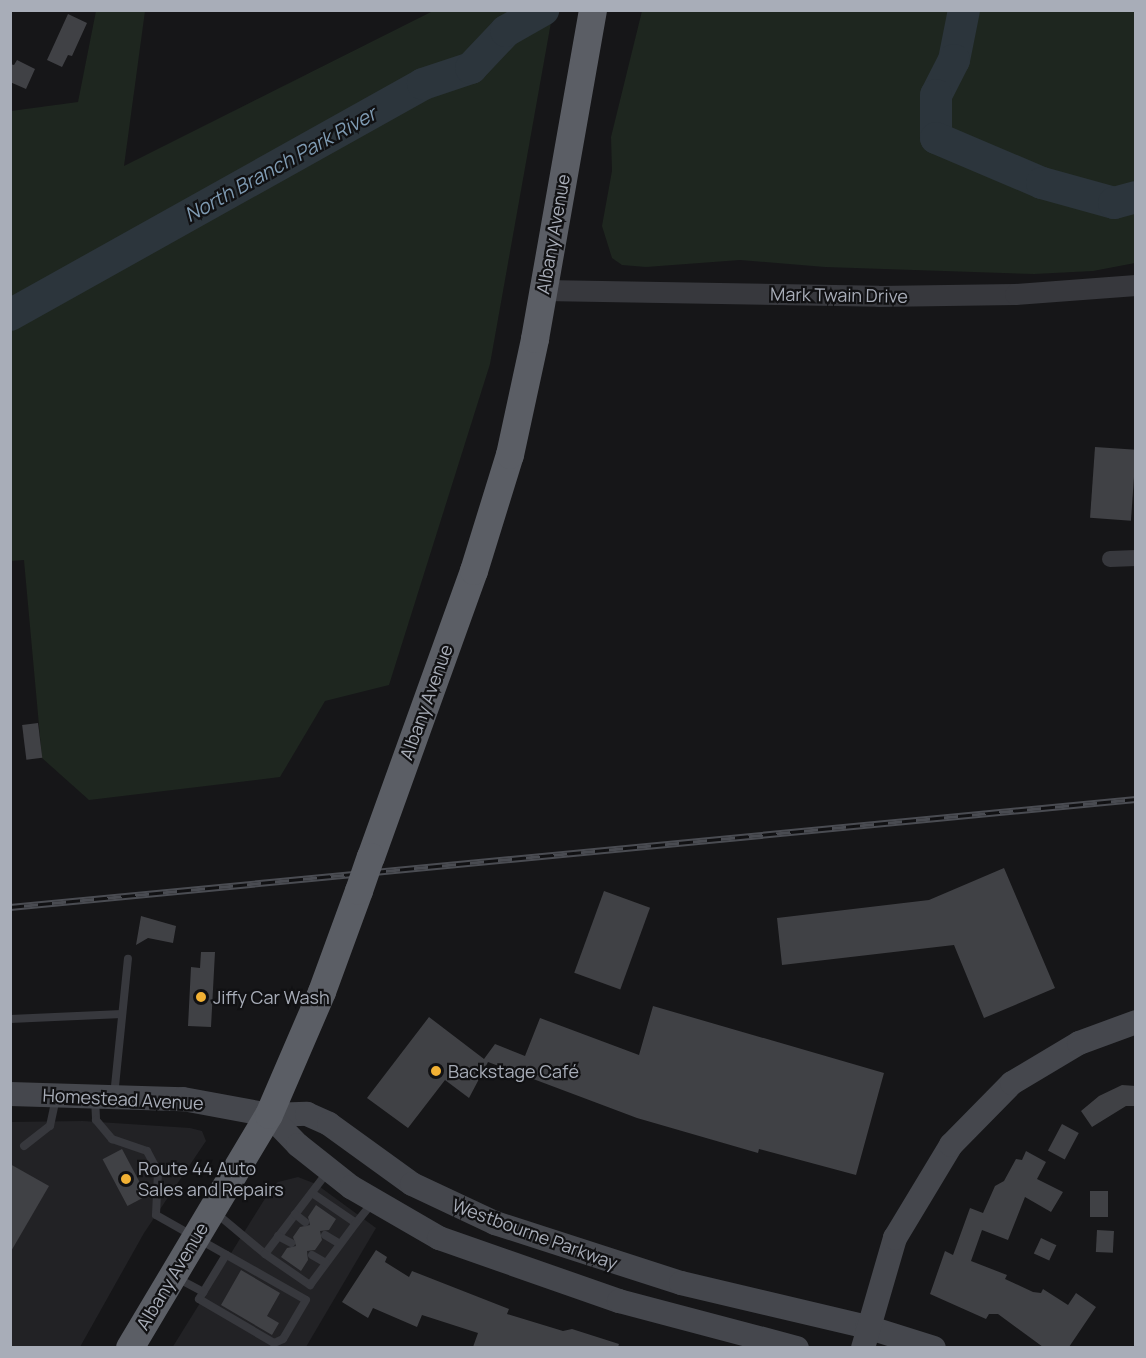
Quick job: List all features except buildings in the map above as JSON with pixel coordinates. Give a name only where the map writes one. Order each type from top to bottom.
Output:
[{"type":"highway","name":"Albany Avenue","points":[[130,1347],[269,1115],[322,992],[502,483],[518,426],[591,20]]},
{"type":"main road","points":[[865,1337],[895,1238],[951,1146],[1012,1083],[1079,1043],[1136,1022]]},
{"type":"main road","name":"Homestead Avenue","points":[[10,1094],[183,1099],[269,1115]]},
{"type":"main road","name":"Westbourne Parkway","points":[[269,1115],[299,1113],[321,1119],[383,1166],[429,1193],[495,1223],[580,1252],[865,1337],[934,1347]]},
{"type":"main road","name":"Westbourne Parkway","points":[[269,1115],[329,1170],[374,1200],[439,1238],[567,1285],[797,1347]]},
{"type":"main road","points":[[567,1285],[580,1252]]},
{"type":"street","name":"Mark Twain Drive","points":[[543,291],[878,296],[1015,294],[1136,285]]},
{"type":"street","points":[[1110,559],[1136,558]]},
{"type":"lane","points":[[128,959],[122,1014],[104,1096],[96,1120],[112,1139],[147,1151],[158,1172],[156,1215],[306,1300],[283,1339],[274,1342],[199,1299],[225,1255]]},
{"type":"lane","points":[[10,1019],[122,1014]]},
{"type":"lane","points":[[24,1146],[50,1126],[57,1094]]},
{"type":"lane","points":[[265,1254],[329,1170]]},
{"type":"lane","points":[[312,1193],[356,1223]]},
{"type":"lane","points":[[212,1210],[265,1254],[310,1285],[374,1200]]},
{"type":"lane","points":[[295,1214],[305,1222]]},
{"type":"lane","points":[[325,1235],[340,1244]]},
{"type":"lane","points":[[278,1236],[291,1242]]},
{"type":"lane","points":[[312,1255],[326,1263]]},
{"type":"lane","points":[[172,1275],[203,1292]]},
{"type":"shaded area","points":[[96,11],[145,11],[124,166],[433,11],[553,11],[490,364],[389,685],[325,701],[280,777],[89,800],[42,758],[24,560],[11,561],[11,111],[78,102]]},
{"type":"shaded area","points":[[642,11],[1135,11],[1135,263],[1093,271],[1034,274],[825,267],[740,260],[646,267],[622,265],[612,258],[602,226],[612,171],[611,137]]},
{"type":"shaded area","points":[[83,1121],[190,1128],[202,1131],[206,1141],[144,1233],[80,1347],[11,1347],[10,1122]]},
{"type":"shaded area","points":[[298,1177],[316,1184],[376,1228],[306,1347],[172,1348],[271,1189],[278,1182]]},
{"type":"waterway","name":"North Branch Park River","points":[[10,315],[423,84],[471,68],[506,31],[543,10]]},
{"type":"waterway","name":"North Branch Park River","points":[[964,10],[954,60],[936,95],[936,138],[1042,183],[1114,203],[1136,197]]},
{"type":"railway","points":[[10,907],[1136,799]]},
{"type":"place","name":"Jiffy Car Wash","points":[[201,997]]},
{"type":"place","name":"Backstage Café","points":[[436,1071]]},
{"type":"place","name":"Route 44 Auto Sales and Repairs","points":[[126,1179]]}]
